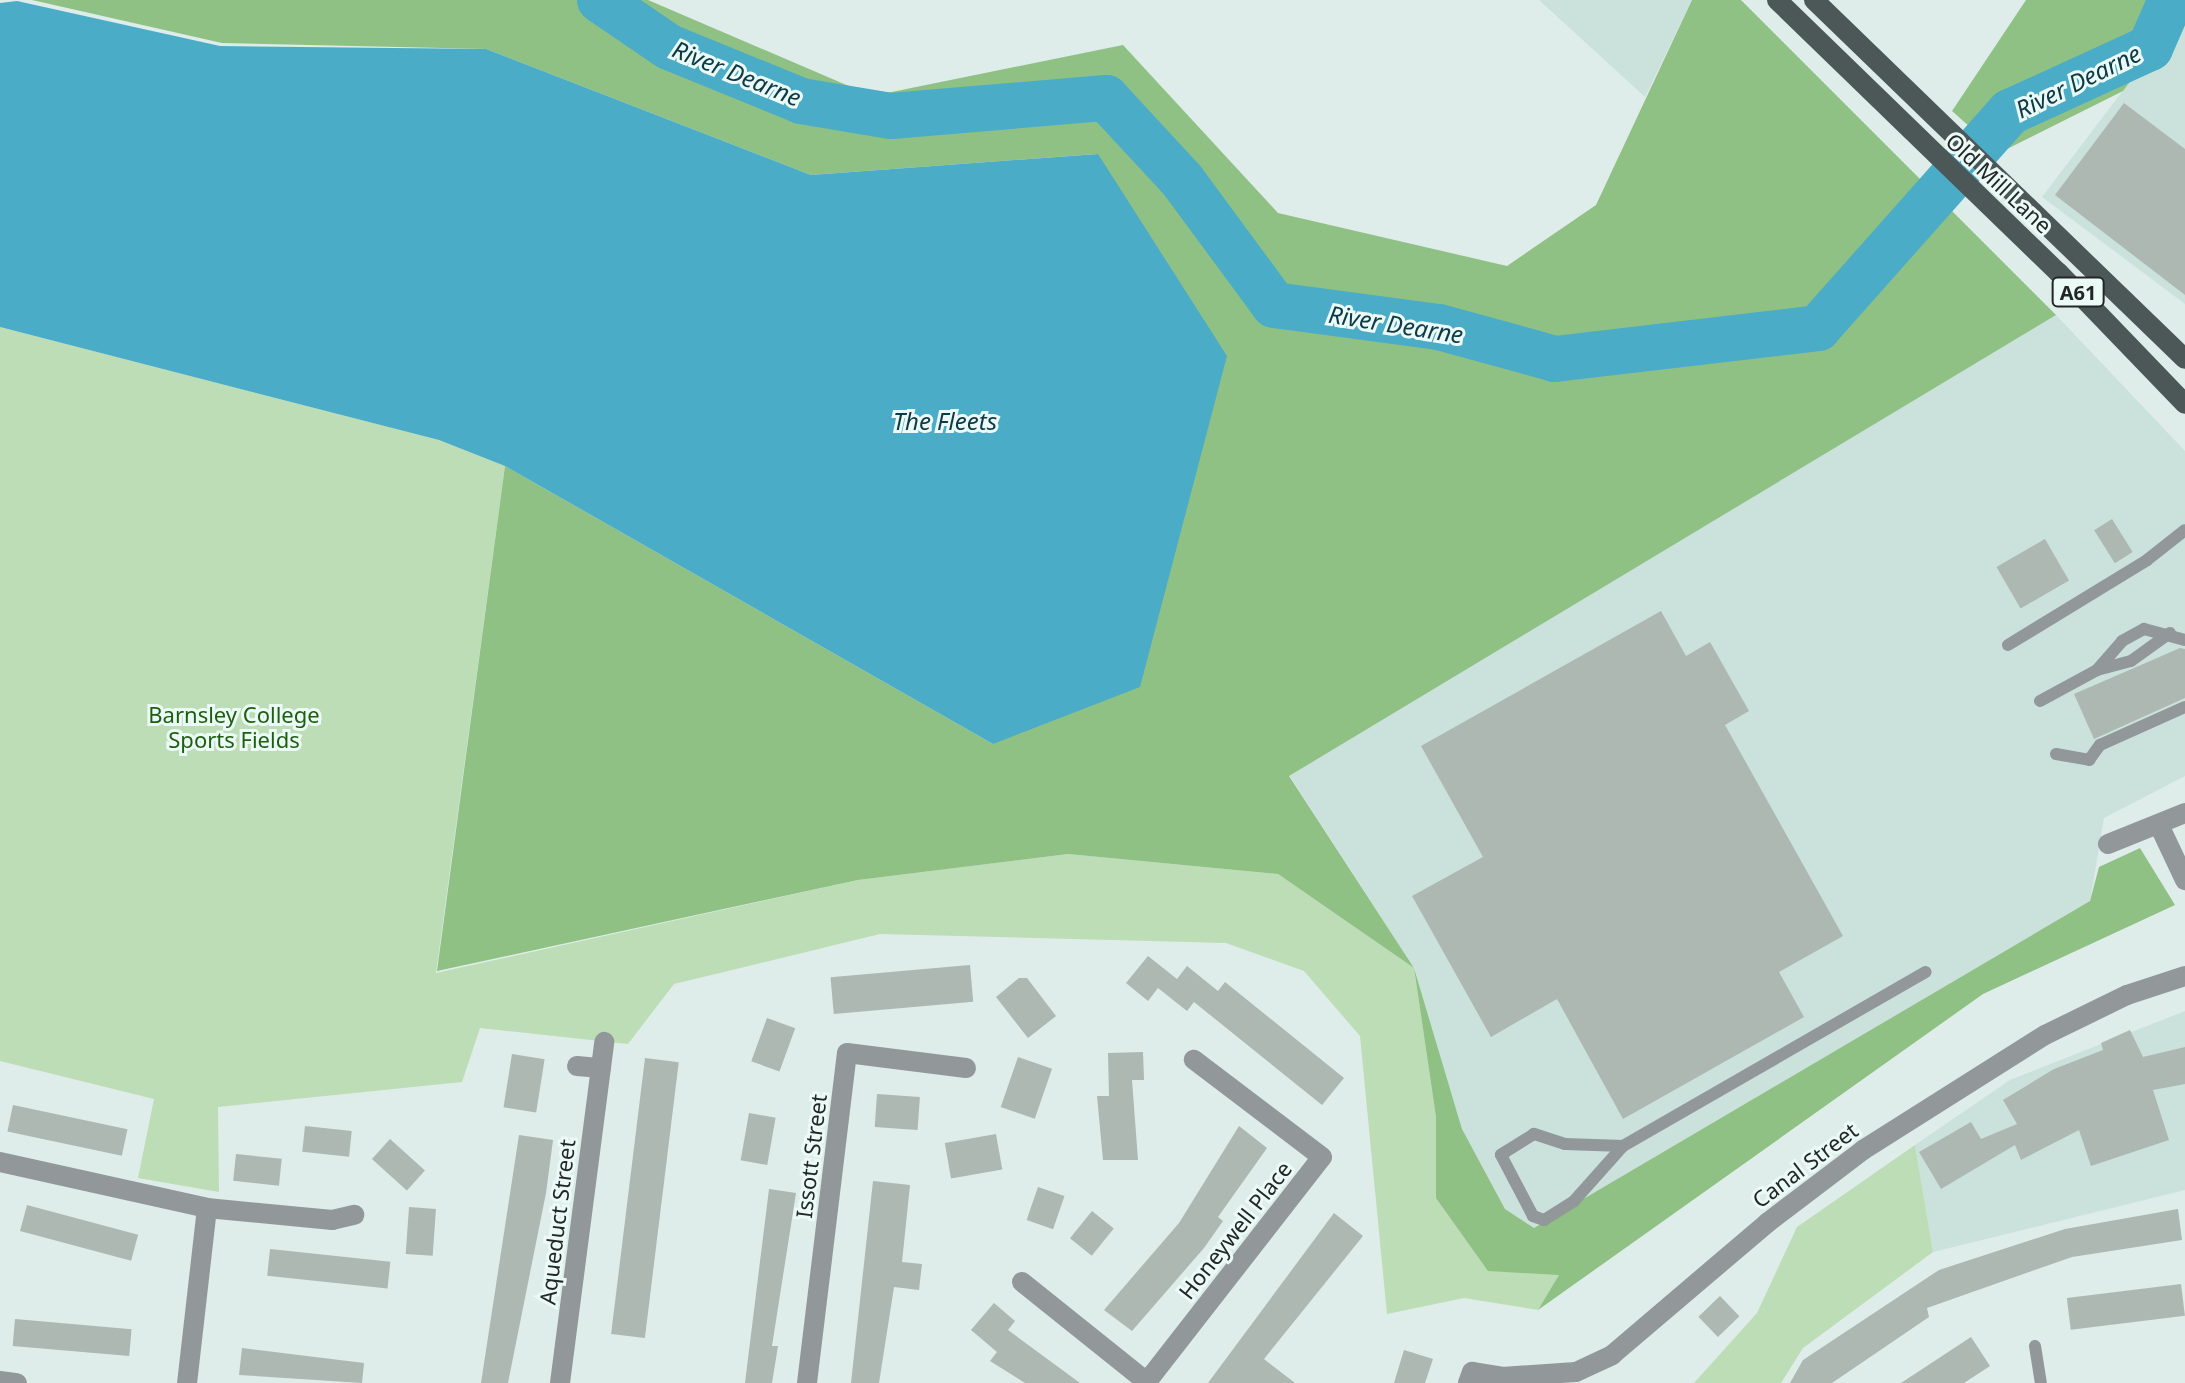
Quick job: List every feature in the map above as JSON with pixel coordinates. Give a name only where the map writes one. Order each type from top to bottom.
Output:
[{"type":"main road","name":"Old Mill Lane","points":[[1777,0],[2185,404]]},
{"type":"main road","name":"Old Mill Lane","points":[[1814,0],[2185,359]]},
{"type":"street","points":[[2108,844],[2185,813]]},
{"type":"street","points":[[2159,825],[2185,880]]},
{"type":"street","name":"Canal Street","points":[[1468,1383],[1472,1372],[1541,1377],[1576,1372],[1612,1355],[1767,1223],[1863,1150],[2045,1035],[2127,995],[2185,976]]},
{"type":"street","name":"Aqueduct Street","points":[[560,1383],[604,1042]]},
{"type":"street","name":"Issott Street","points":[[807,1383],[847,1053],[966,1068]]},
{"type":"street","name":"Honeywell Place","points":[[1147,1382],[1322,1157],[1194,1060]]},
{"type":"street","points":[[577,1066],[601,1068]]},
{"type":"street","points":[[0,1162],[207,1208],[332,1220],[354,1215]]},
{"type":"street","points":[[187,1383],[207,1208]]},
{"type":"street","points":[[1022,1282],[1147,1382]]},
{"type":"street","points":[[0,1381],[17,1383]]},
{"type":"lane","points":[[2008,645],[2147,560],[2185,530]]},
{"type":"lane","points":[[2097,670],[2122,641],[2144,629],[2170,633],[2185,640]]},
{"type":"lane","points":[[2040,701],[2097,670],[2131,661],[2170,633]]},
{"type":"lane","points":[[2056,754],[2089,760],[2100,745],[2185,707]]},
{"type":"lane","points":[[1623,1146],[1565,1144],[1534,1134],[1501,1155],[1533,1216],[1544,1220],[1574,1201],[1623,1146],[1926,972]]},
{"type":"lane","points":[[2035,1346],[2041,1383]]},
{"type":"shaded area","points":[[1539,0],[1692,0],[1645,97]]},
{"type":"shaded area","points":[[2185,9],[2185,304],[2042,197]]},
{"type":"shaded area","points":[[2056,315],[2185,451],[2185,776],[2104,818],[2090,901],[1534,1228],[1505,1209],[1462,1129],[1414,968],[1289,775]]},
{"type":"shaded area","points":[[2185,1011],[2185,1190],[1933,1252],[1915,1145],[2010,1080]]},
{"type":"green space","points":[[32,0],[648,0],[872,96],[1123,45],[1278,213],[1507,266],[1596,205],[1692,0],[1741,0],[2056,315],[1289,776],[1414,968],[1278,874],[1068,854],[858,880],[437,971],[505,466],[993,744],[1097,154],[811,175],[486,49],[222,43]]},
{"type":"green space","points":[[2026,0],[2185,0],[2185,9],[2123,91],[1999,153],[1952,111]]},
{"type":"green space","name":"Barnsley College Sports Fields","points":[[0,327],[439,440],[505,466],[436,973],[858,880],[1068,854],[1278,874],[1414,968],[1436,1117],[1436,1198],[1560,1275],[1538,1310],[1464,1298],[1387,1314],[1360,1036],[1304,971],[1226,943],[880,934],[674,984],[628,1044],[480,1028],[462,1082],[218,1107],[219,1192],[138,1178],[154,1099],[0,1061]]},
{"type":"green space","points":[[2140,848],[2175,905],[1983,994],[1538,1310],[1559,1275],[1488,1271],[1436,1198],[1436,1117],[1414,968],[1462,1129],[1505,1209],[1534,1228],[2090,901],[2099,867]]},
{"type":"green space","points":[[1915,1145],[1933,1252],[1803,1348],[1781,1383],[1694,1383],[1757,1313],[1797,1227]]},
{"type":"water","name":"The Fleets","points":[[17,1],[220,46],[486,49],[811,175],[1098,154],[1227,356],[1140,687],[993,744],[505,466],[439,440],[0,327],[0,3]]},
{"type":"building","points":[[2124,103],[2185,149],[2185,295],[2055,195]]},
{"type":"building","points":[[2112,519],[2133,552],[2115,563],[2094,530]]},
{"type":"building","points":[[2045,539],[2069,581],[2021,609],[1997,567]]},
{"type":"building","points":[[1661,611],[1686,656],[1710,642],[1749,711],[1725,725],[1843,936],[1779,972],[1804,1017],[1623,1119],[1557,999],[1491,1037],[1412,896],[1483,857],[1421,746]]},
{"type":"building","points":[[2180,648],[2185,649],[2185,698],[2094,739],[2074,694]]},
{"type":"building","points":[[1148,956],[1177,979],[1187,966],[1218,991],[1225,982],[1344,1078],[1322,1105],[1194,1002],[1187,1011],[1158,988],[1148,1001],[1126,983]]},
{"type":"building","points":[[970,965],[973,1002],[834,1014],[831,977]]},
{"type":"building","points":[[1019,978],[1027,978],[1056,1016],[1028,1038],[996,997]]},
{"type":"building","points":[[767,1018],[795,1028],[779,1071],[751,1061]]},
{"type":"building","points":[[2130,1030],[2143,1057],[2185,1047],[2185,1084],[2153,1090],[2169,1140],[2091,1166],[2079,1130],[2021,1160],[2015,1145],[1941,1189],[1919,1152],[1971,1122],[1981,1139],[2017,1124],[2003,1100],[2054,1069],[2103,1050],[2101,1043]]},
{"type":"building","points":[[1143,1052],[1144,1080],[1132,1080],[1138,1160],[1103,1160],[1097,1096],[1109,1096],[1108,1053]]},
{"type":"building","points":[[512,1054],[545,1059],[536,1112],[504,1107]]},
{"type":"building","points":[[1018,1057],[1052,1069],[1035,1119],[1001,1107]]},
{"type":"building","points":[[645,1058],[679,1062],[645,1338],[611,1334]]},
{"type":"building","points":[[877,1094],[920,1097],[918,1130],[875,1127]]},
{"type":"building","points":[[13,1105],[127,1129],[122,1156],[7,1131]]},
{"type":"building","points":[[749,1113],[776,1118],[767,1165],[741,1160]]},
{"type":"building","points":[[305,1126],[352,1131],[349,1157],[302,1152]]},
{"type":"building","points":[[1239,1126],[1267,1148],[1218,1217],[1223,1221],[1204,1248],[1132,1331],[1104,1310],[1179,1223]]},
{"type":"building","points":[[996,1134],[1002,1169],[951,1178],[945,1143]]},
{"type":"building","points":[[519,1135],[553,1140],[546,1193],[508,1383],[481,1383]]},
{"type":"building","points":[[390,1139],[425,1170],[407,1191],[372,1159]]},
{"type":"building","points":[[236,1154],[282,1159],[279,1186],[233,1181]]},
{"type":"building","points":[[873,1181],[910,1185],[902,1262],[922,1264],[919,1290],[894,1287],[879,1383],[851,1383]]},
{"type":"building","points":[[1038,1187],[1064,1196],[1053,1229],[1027,1220]]},
{"type":"building","points":[[769,1189],[796,1193],[772,1346],[778,1346],[772,1383],[745,1383]]},
{"type":"building","points":[[27,1205],[138,1235],[131,1261],[20,1231]]},
{"type":"building","points":[[409,1207],[436,1209],[433,1256],[406,1254]]},
{"type":"building","points":[[2178,1209],[2182,1240],[2072,1257],[1927,1308],[1929,1317],[1832,1383],[1790,1383],[1803,1360],[1939,1270],[2065,1229]]},
{"type":"building","points":[[1092,1211],[1114,1229],[1092,1256],[1070,1238]]},
{"type":"building","points":[[1334,1213],[1363,1236],[1264,1359],[1295,1383],[1208,1383]]},
{"type":"building","points":[[270,1249],[390,1262],[388,1289],[267,1276]]},
{"type":"building","points":[[2181,1284],[2185,1316],[2071,1330],[2067,1298]]},
{"type":"building","points":[[1720,1296],[1739,1316],[1718,1337],[1698,1317]]},
{"type":"building","points":[[994,1303],[1015,1321],[1008,1330],[1080,1383],[1025,1383],[990,1361],[997,1352],[971,1330]]},
{"type":"building","points":[[15,1319],[132,1329],[129,1356],[13,1346]]},
{"type":"building","points":[[1971,1337],[1990,1366],[1964,1383],[1901,1383]]},
{"type":"building","points":[[242,1348],[364,1363],[362,1383],[239,1375]]},
{"type":"building","points":[[1404,1350],[1433,1359],[1425,1383],[1394,1383]]},
{"type":"waterway","name":"River Dearne","points":[[600,0],[669,47],[801,101],[891,116],[1106,98],[1182,180],[1274,305],[1439,327],[1555,359],[1818,328],[2010,112],[2150,48],[2171,0]]}]
